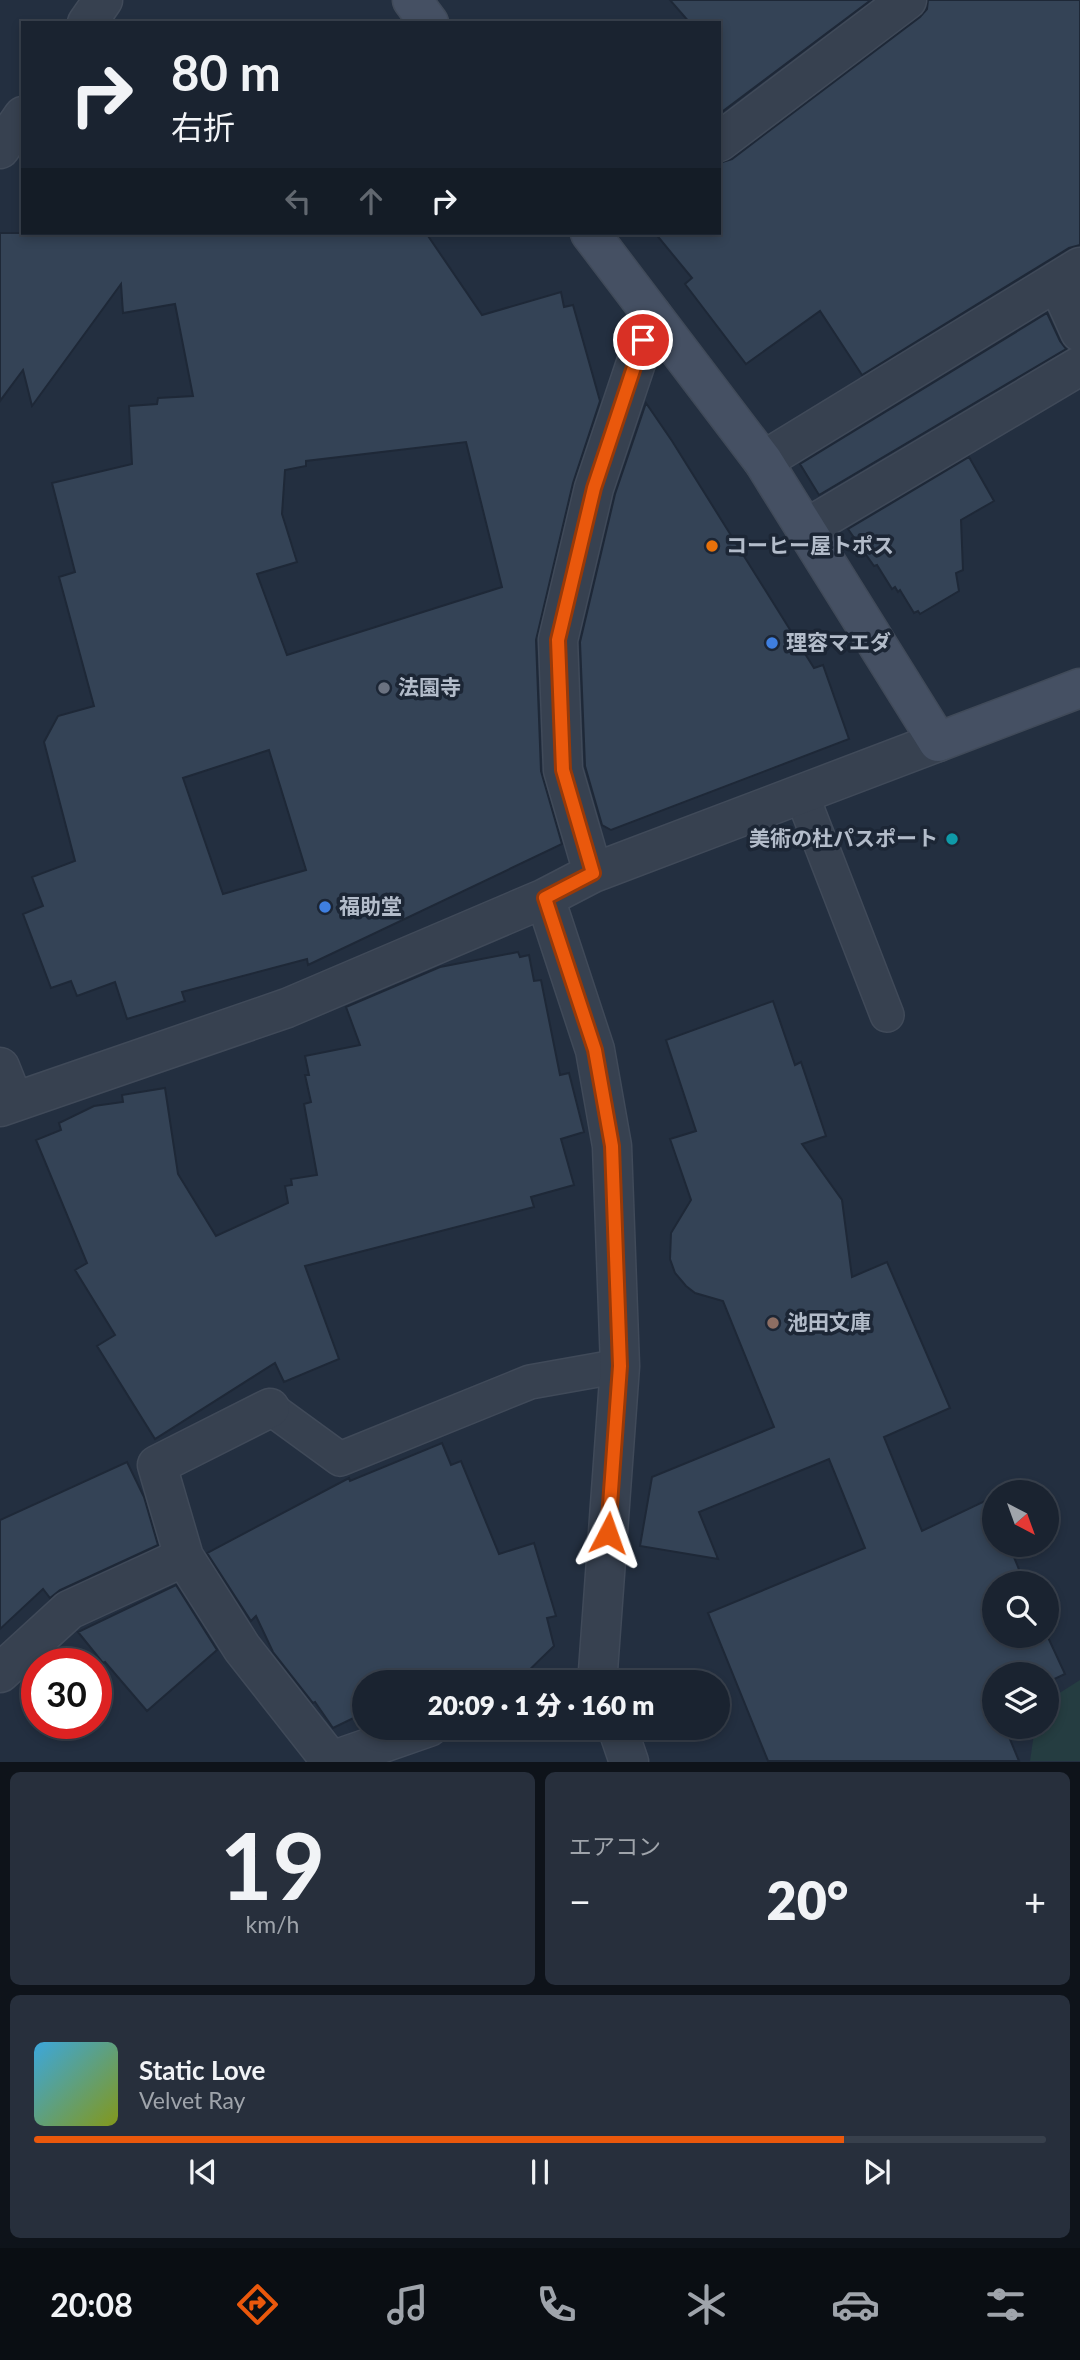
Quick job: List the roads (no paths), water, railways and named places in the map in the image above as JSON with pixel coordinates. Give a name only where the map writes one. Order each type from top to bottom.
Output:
[{"type":"street","points":[[88,21],[103,0]]},
{"type":"street","points":[[412,0],[428,21]]},
{"type":"street","points":[[721,140],[906,0]]},
{"type":"street","points":[[0,149],[21,119]]},
{"type":"street","points":[[595,235],[763,461],[938,742]]},
{"type":"street","points":[[763,461],[1069,274],[1080,332]]},
{"type":"street","points":[[593,873],[563,770],[558,640],[594,488],[652,315]]},
{"type":"street","points":[[805,530],[1080,366]]},
{"type":"street","points":[[4,1092],[286,1008],[545,898],[593,873],[1080,688]]},
{"type":"street","points":[[545,898],[595,1050],[612,1146],[620,1366],[590,1670]]},
{"type":"street","points":[[270,1408],[158,1465],[184,1557],[242,1648],[329,1761],[391,1740]]},
{"type":"street","points":[[0,1673],[69,1610],[184,1557]]},
{"type":"street","points":[[621,1740],[629,1762]]},
{"type":"lane","points":[[801,793],[887,1015]]},
{"type":"lane","points":[[270,1408],[340,1459],[530,1382],[620,1366]]},
{"type":"place","name":"コーヒー屋トポス","points":[[712,546]]},
{"type":"place","name":"理容マエダ","points":[[772,643]]},
{"type":"place","name":"法園寺","points":[[384,688]]},
{"type":"place","name":"美術の杜パスポート","points":[[952,839]]},
{"type":"place","name":"福助堂","points":[[325,907]]},
{"type":"place","name":"池田文庫","points":[[773,1323]]}]
